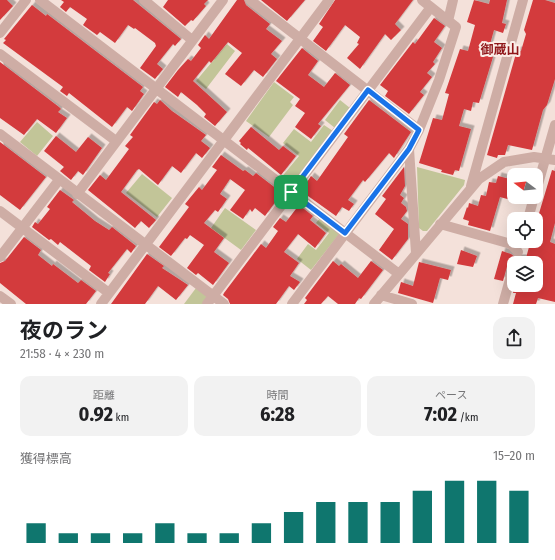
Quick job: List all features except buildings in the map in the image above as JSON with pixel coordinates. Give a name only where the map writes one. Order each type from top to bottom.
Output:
[{"type":"street","points":[[0,33],[23,4],[12,0]]},
{"type":"street","points":[[40,0],[399,274]]},
{"type":"street","points":[[144,0],[192,40]]},
{"type":"street","points":[[77,194],[223,0]]},
{"type":"street","points":[[250,0],[419,130]]},
{"type":"street","points":[[101,304],[329,0]]},
{"type":"street","points":[[292,304],[409,149],[419,130],[439,80],[456,27],[422,0]]},
{"type":"street","points":[[448,20],[453,0]]},
{"type":"street","points":[[470,188],[523,0]]},
{"type":"street","points":[[210,300],[431,7]]},
{"type":"street","points":[[0,54],[116,141]]},
{"type":"street","points":[[543,177],[551,159],[555,125]]},
{"type":"street","points":[[0,134],[145,245],[210,300],[224,304]]},
{"type":"street","points":[[409,149],[416,253]]},
{"type":"street","points":[[374,304],[479,178],[504,162],[534,157],[551,159]]},
{"type":"street","points":[[0,257],[59,180]]},
{"type":"street","points":[[0,211],[109,293]]},
{"type":"street","points":[[440,224],[511,244],[518,252]]},
{"type":"street","points":[[517,256],[519,248]]},
{"type":"street","points":[[503,304],[507,289]]},
{"type":"street","points":[[381,295],[412,304]]},
{"type":"street","points":[[0,296],[11,304]]},
{"type":"green space","points":[[227,44],[235,51],[206,89],[196,81]]},
{"type":"green space","points":[[274,82],[294,97],[290,102],[293,105],[269,137],[246,121]]},
{"type":"green space","points":[[340,100],[350,108],[335,128],[325,120]]},
{"type":"green space","points":[[37,122],[53,136],[37,156],[20,142]]},
{"type":"green space","points":[[324,125],[333,131],[290,187],[280,179],[299,156],[283,143],[294,129],[311,142]]},
{"type":"green space","points":[[417,167],[465,180],[464,185],[427,231],[423,231],[419,228]]},
{"type":"green space","points":[[142,174],[172,198],[157,217],[126,193]]},
{"type":"green space","points":[[225,208],[256,230],[241,250],[211,228]]},
{"type":"green space","points":[[320,218],[340,233],[311,270],[297,259],[308,244],[316,250],[329,233],[316,223]]},
{"type":"green space","points":[[196,288],[208,297],[203,304],[184,304]]},
{"type":"district","name":"御蔵山","points":[[500,49]]},
{"type":"route","points":[[368,90],[419,130],[409,149],[345,233],[291,192],[368,90]]}]
